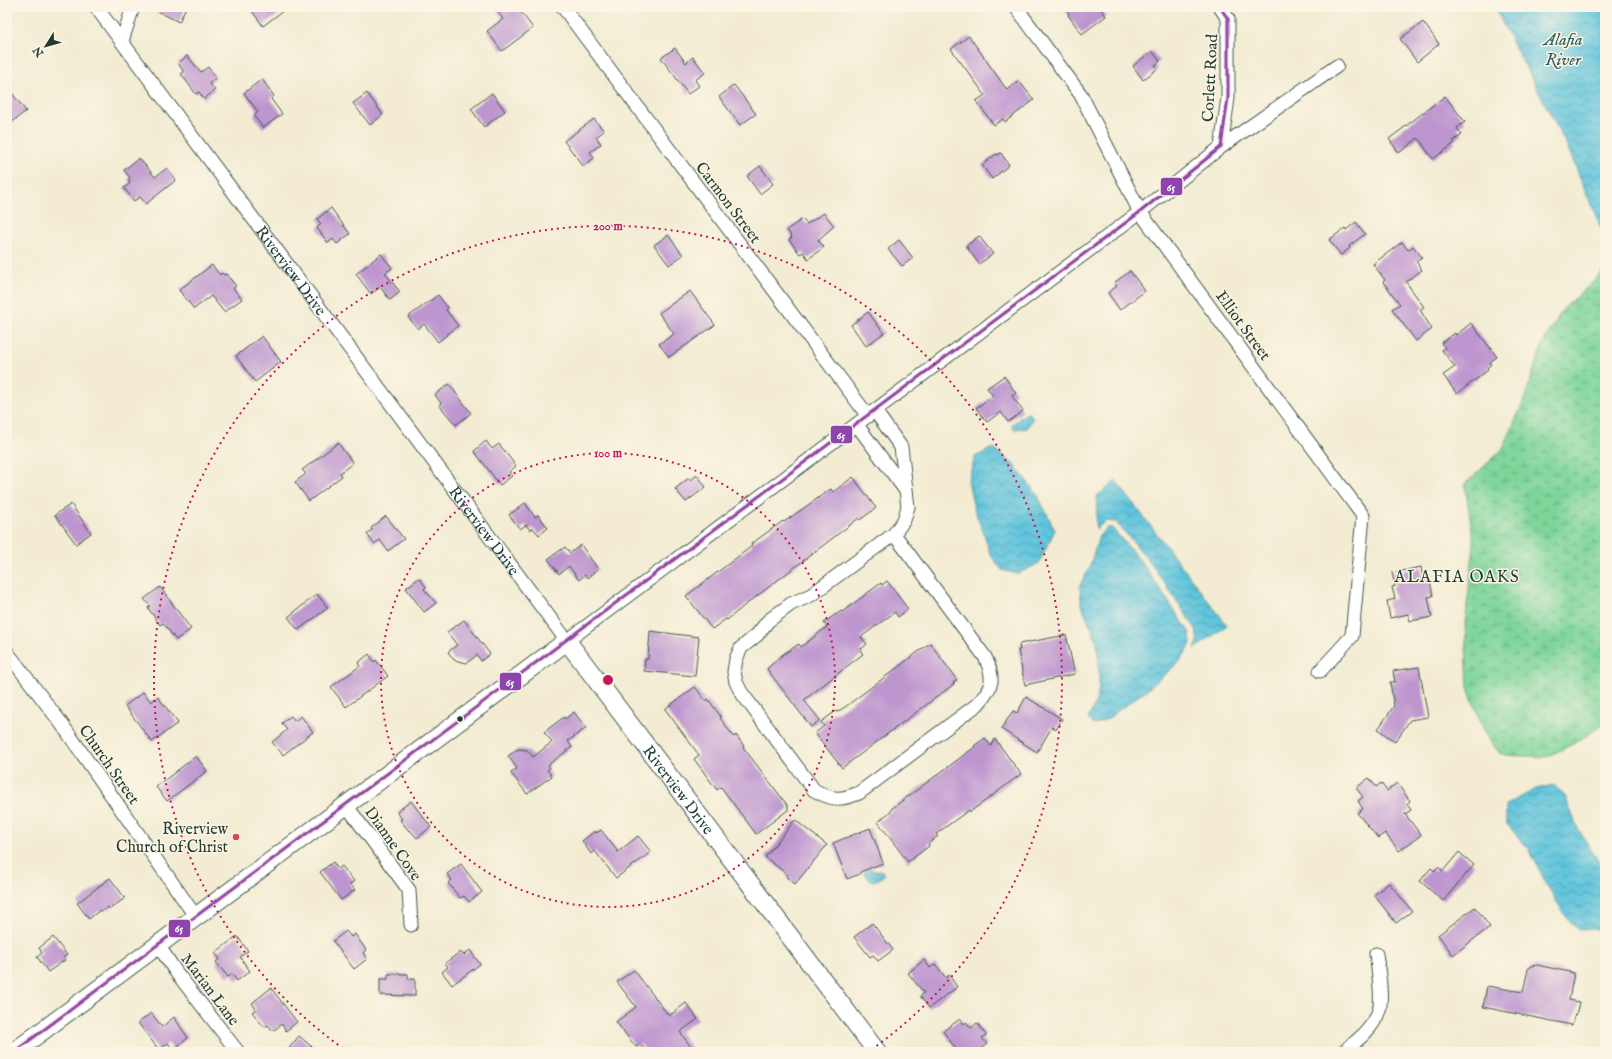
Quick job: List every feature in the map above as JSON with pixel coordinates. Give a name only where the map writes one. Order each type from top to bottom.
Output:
[{"type":"street","name":"Riverview Drive","points":[[96,7],[567,640],[877,1052]]},
{"type":"street","points":[[122,41],[133,7]]},
{"type":"street","name":"Carmon Street","points":[[563,7],[872,414],[901,447],[908,507],[904,520],[894,534]]},
{"type":"street","name":"Elliot Street","points":[[1016,7],[1081,95],[1140,212],[1363,516],[1352,636],[1320,671]]},
{"type":"street","name":"Corlett Road","points":[[1220,7],[1228,19],[1228,98],[1221,147]]},
{"type":"street","points":[[14,1052],[872,414],[1140,212],[1221,147],[1337,66]]},
{"type":"street","points":[[857,425],[906,491]]},
{"type":"street","points":[[894,534],[985,657],[991,670],[991,684],[986,694],[978,704],[859,793],[839,800],[827,797],[814,790],[741,692],[734,672],[736,658],[742,648],[757,635],[768,621],[791,604],[811,595],[894,534]]},
{"type":"street","name":"Church Street","points":[[7,652],[61,723],[196,917]]},
{"type":"street","name":"Dianne Cove","points":[[346,805],[409,890],[411,925]]},
{"type":"street","name":"Marian Lane","points":[[158,945],[176,972],[238,1052]]},
{"type":"street","points":[[1343,1052],[1366,1033],[1379,1010],[1380,983],[1376,954]]},
{"type":"green space","points":[[1605,269],[1605,724],[1573,744],[1546,757],[1501,755],[1485,734],[1468,688],[1465,624],[1474,544],[1465,484],[1503,449],[1524,400],[1543,343],[1563,309],[1590,285]]},
{"type":"water","name":"Alafia River","points":[[1494,7],[1605,7],[1605,238],[1567,146]]},
{"type":"water","points":[[1027,413],[1033,418],[1026,429],[1013,429],[1012,424]]},
{"type":"water","points":[[993,448],[1014,465],[1037,494],[1055,530],[1039,563],[1018,574],[1002,570],[990,554],[974,509],[968,480],[975,457]]},
{"type":"water","points":[[1116,481],[1227,625],[1195,649],[1198,642],[1196,629],[1147,558],[1116,522],[1106,521],[1096,529],[1097,496]]},
{"type":"water","points":[[1107,528],[1112,528],[1142,563],[1190,633],[1191,644],[1180,661],[1149,688],[1107,719],[1093,725],[1088,719],[1096,702],[1099,688],[1097,642],[1081,603],[1080,585],[1089,569],[1099,536]]},
{"type":"water","points":[[1554,785],[1565,796],[1577,827],[1605,872],[1605,925],[1598,929],[1578,930],[1563,913],[1529,849],[1506,823],[1506,805],[1536,789]]},
{"type":"water","points":[[869,868],[874,871],[881,870],[884,874],[878,880],[870,880],[864,874],[866,869]]},
{"type":"building","points":[[149,7],[186,7],[179,22]]},
{"type":"building","points":[[249,7],[288,7],[263,26]]},
{"type":"building","points":[[494,7],[517,7],[533,28],[502,51],[487,31],[503,19]]},
{"type":"building","points":[[1064,7],[1100,7],[1106,16],[1082,34]]},
{"type":"building","points":[[1423,22],[1439,44],[1417,62],[1400,39]]},
{"type":"building","points":[[969,36],[1007,90],[1019,81],[1034,100],[1005,122],[1003,119],[994,125],[976,101],[985,95],[951,49]]},
{"type":"building","points":[[675,48],[686,63],[693,57],[705,73],[695,80],[699,86],[688,94],[661,58]]},
{"type":"building","points":[[1152,51],[1160,61],[1155,65],[1158,68],[1143,80],[1133,66]]},
{"type":"building","points":[[187,56],[201,72],[208,67],[216,78],[209,83],[215,90],[204,99],[199,92],[196,94],[181,74],[184,72],[178,63]]},
{"type":"building","points":[[262,79],[274,96],[271,99],[282,114],[263,128],[254,116],[258,112],[244,93]]},
{"type":"building","points":[[734,85],[756,114],[740,125],[719,97]]},
{"type":"building","points":[[7,87],[26,111],[7,126]]},
{"type":"building","points":[[367,93],[383,115],[370,125],[353,103]]},
{"type":"building","points":[[492,93],[505,111],[484,127],[471,109]]},
{"type":"building","points":[[1445,96],[1465,122],[1457,128],[1462,135],[1453,141],[1455,143],[1433,159],[1418,138],[1399,153],[1389,139]]},
{"type":"building","points":[[594,119],[604,131],[596,137],[601,144],[590,152],[594,158],[583,166],[564,141]]},
{"type":"building","points":[[1001,153],[1009,165],[992,179],[982,165],[996,154]]},
{"type":"building","points":[[139,158],[155,177],[167,168],[176,180],[146,204],[140,197],[134,201],[124,188],[130,183],[128,180],[130,178],[124,170]]},
{"type":"building","points":[[760,166],[773,184],[760,194],[747,176]]},
{"type":"building","points":[[331,208],[350,234],[337,244],[333,239],[328,243],[317,228],[321,224],[317,219]]},
{"type":"building","points":[[824,213],[834,226],[818,240],[824,247],[808,259],[803,252],[800,254],[789,240],[792,237],[787,230],[802,219],[807,224]]},
{"type":"building","points":[[1356,222],[1365,234],[1349,246],[1350,248],[1341,255],[1329,240]]},
{"type":"building","points":[[668,235],[683,255],[669,265],[654,245]]},
{"type":"building","points":[[979,236],[993,254],[979,264],[966,246]]},
{"type":"building","points":[[899,240],[913,258],[902,266],[888,249]]},
{"type":"building","points":[[1402,242],[1408,250],[1413,246],[1422,257],[1416,261],[1422,270],[1406,282],[1424,307],[1420,310],[1432,329],[1416,341],[1392,309],[1400,304],[1383,282],[1385,280],[1373,264]]},
{"type":"building","points":[[381,254],[392,268],[385,273],[400,292],[390,300],[380,287],[371,294],[356,274]]},
{"type":"building","points":[[212,265],[220,275],[222,273],[224,275],[226,274],[236,286],[233,288],[242,299],[224,312],[211,296],[194,309],[179,290]]},
{"type":"building","points":[[1130,271],[1145,291],[1120,310],[1108,293],[1117,286],[1114,283]]},
{"type":"building","points":[[690,291],[715,325],[669,357],[659,344],[674,334],[659,313]]},
{"type":"building","points":[[438,295],[448,308],[446,310],[458,326],[438,342],[424,324],[418,329],[408,317]]},
{"type":"building","points":[[868,312],[884,333],[866,346],[851,325]]},
{"type":"building","points":[[1471,323],[1497,357],[1490,362],[1491,364],[1487,368],[1488,370],[1457,394],[1443,375],[1455,367],[1442,350],[1445,348],[1441,343],[1455,333],[1456,335]]},
{"type":"building","points":[[262,336],[281,362],[255,382],[236,356]]},
{"type":"building","points":[[1004,376],[1016,393],[1012,396],[1023,411],[1008,422],[1001,412],[987,422],[976,408],[993,396],[987,388]]},
{"type":"building","points":[[449,384],[471,413],[456,425],[439,405],[441,403],[435,395]]},
{"type":"building","points":[[486,441],[492,449],[499,444],[516,466],[509,472],[512,476],[500,485],[474,451]]},
{"type":"building","points":[[338,443],[353,463],[340,473],[342,476],[309,501],[295,482],[306,474],[302,470]]},
{"type":"building","points":[[697,475],[706,487],[686,502],[675,489],[689,478],[691,480]]},
{"type":"building","points":[[853,477],[876,508],[860,520],[859,518],[727,620],[726,619],[712,629],[686,596],[752,546],[751,544],[783,521],[784,522],[831,489],[833,492]]},
{"type":"building","points":[[525,503],[535,517],[538,515],[548,528],[539,535],[533,528],[530,530],[526,525],[520,529],[509,515]]},
{"type":"building","points":[[71,504],[91,533],[76,544],[55,515]]},
{"type":"building","points":[[386,516],[404,539],[388,551],[380,540],[374,544],[367,534],[372,530],[371,528]]},
{"type":"building","points":[[581,545],[598,569],[587,578],[585,575],[579,580],[569,566],[559,574],[548,559],[565,547],[570,553]]},
{"type":"building","points":[[1421,567],[1423,577],[1429,576],[1433,596],[1428,597],[1432,617],[1410,621],[1408,614],[1390,618],[1387,601],[1395,599],[1392,587],[1395,586],[1392,573]]},
{"type":"building","points":[[419,578],[426,587],[424,589],[436,603],[424,612],[406,588]]},
{"type":"building","points":[[887,581],[908,609],[898,617],[895,612],[861,637],[867,644],[860,650],[863,654],[804,700],[820,720],[811,727],[767,669],[782,655],[799,644],[801,647],[827,627],[824,623],[836,614],[841,611],[842,612],[881,583],[882,585]]},
{"type":"building","points":[[160,587],[191,629],[176,640],[163,623],[160,625],[148,608],[150,606],[144,599]]},
{"type":"building","points":[[317,594],[328,608],[298,630],[288,617]]},
{"type":"building","points":[[464,620],[490,654],[481,661],[477,655],[467,663],[454,660],[448,652],[457,645],[447,632]]},
{"type":"building","points":[[650,631],[699,637],[695,676],[644,671],[645,659],[648,659]]},
{"type":"building","points":[[1066,635],[1075,674],[1025,685],[1018,650],[1020,650],[1019,644]]},
{"type":"building","points":[[930,643],[957,680],[953,683],[954,684],[842,768],[815,733],[824,726],[821,722],[836,711],[837,712],[845,707]]},
{"type":"building","points":[[369,654],[374,662],[376,660],[388,676],[346,707],[331,687],[360,666],[358,663]]},
{"type":"building","points":[[1419,667],[1428,717],[1410,720],[1395,742],[1378,729],[1394,706],[1390,682],[1395,682],[1393,671]]},
{"type":"building","points":[[695,687],[706,701],[708,699],[734,737],[736,735],[744,746],[743,747],[788,806],[788,810],[756,834],[721,787],[717,790],[694,759],[699,755],[665,709]]},
{"type":"building","points":[[143,692],[151,702],[158,697],[178,723],[152,742],[125,706]]},
{"type":"building","points":[[1026,697],[1062,719],[1056,730],[1052,727],[1037,752],[1001,729],[1013,711],[1017,713]]},
{"type":"building","points":[[574,712],[586,728],[568,741],[572,747],[548,765],[550,768],[547,770],[552,776],[527,794],[511,773],[517,768],[508,756],[518,749],[527,750],[533,757],[552,742],[544,732],[564,717],[565,719]]},
{"type":"building","points":[[291,716],[295,721],[301,716],[313,732],[283,755],[272,742],[287,730],[282,723]]},
{"type":"building","points":[[985,738],[991,746],[995,739],[1021,774],[970,812],[969,810],[936,834],[938,836],[928,844],[929,846],[908,862],[878,822],[892,810],[891,809]]},
{"type":"building","points":[[196,756],[207,771],[167,801],[156,787]]},
{"type":"building","points":[[1369,778],[1376,787],[1381,783],[1387,791],[1397,783],[1410,801],[1407,804],[1411,810],[1405,814],[1421,835],[1399,851],[1385,833],[1378,838],[1357,813],[1363,809],[1358,801],[1363,797],[1356,788]]},
{"type":"building","points":[[411,801],[431,827],[417,838],[400,820],[402,819],[397,812]]},
{"type":"building","points":[[795,820],[827,845],[795,884],[786,877],[788,875],[765,857]]},
{"type":"building","points":[[870,828],[883,863],[847,879],[833,843]]},
{"type":"building","points":[[601,830],[618,852],[638,836],[651,852],[616,878],[595,851],[591,854],[582,841],[595,831],[596,833]]},
{"type":"building","points":[[1459,852],[1474,865],[1443,901],[1420,881],[1431,868],[1434,871],[1438,867],[1443,871]]},
{"type":"building","points":[[333,862],[338,869],[342,866],[354,881],[350,884],[355,890],[341,900],[320,872]]},
{"type":"building","points":[[461,864],[482,892],[469,902],[464,896],[460,898],[448,883],[452,880],[447,874]]},
{"type":"building","points":[[110,878],[125,898],[110,909],[108,907],[103,911],[100,910],[89,919],[77,903]]},
{"type":"building","points":[[1389,883],[1412,911],[1396,923],[1374,895]]},
{"type":"building","points":[[1475,907],[1490,927],[1453,955],[1438,935]]},
{"type":"building","points":[[872,923],[893,950],[878,961],[873,955],[870,957],[854,937]]},
{"type":"building","points":[[346,931],[351,937],[355,934],[366,950],[363,953],[367,959],[354,969],[333,941]]},
{"type":"building","points":[[237,936],[248,951],[240,957],[250,971],[237,981],[232,974],[228,977],[216,962],[220,959],[215,953]]},
{"type":"building","points":[[53,937],[67,955],[63,958],[65,960],[48,972],[37,957],[42,953],[39,948]]},
{"type":"building","points":[[470,950],[480,964],[452,985],[442,972],[448,967],[445,963],[460,952],[464,955]]},
{"type":"building","points":[[924,960],[930,968],[935,964],[946,978],[949,975],[957,987],[929,1008],[920,996],[924,993],[908,973]]},
{"type":"building","points":[[1537,965],[1574,973],[1569,1000],[1579,1002],[1572,1025],[1483,1007],[1487,986],[1523,992],[1528,969]]},
{"type":"building","points":[[634,970],[669,1016],[686,1003],[698,1019],[680,1032],[691,1047],[684,1052],[647,1052],[640,1044],[636,1047],[616,1022],[636,1007],[617,982]]},
{"type":"building","points":[[388,974],[408,974],[408,979],[415,979],[415,996],[380,995],[380,979],[388,979]]},
{"type":"building","points":[[271,988],[297,1022],[286,1031],[282,1024],[273,1031],[268,1025],[264,1027],[252,1012],[256,1009],[252,1003]]},
{"type":"building","points":[[151,1013],[162,1027],[174,1017],[188,1038],[173,1050],[168,1043],[159,1050],[138,1023]]},
{"type":"building","points":[[960,1019],[964,1024],[966,1022],[971,1028],[977,1023],[986,1035],[982,1038],[987,1044],[976,1052],[958,1052],[943,1031]]},
{"type":"building","points":[[299,1036],[318,1052],[286,1052]]},
{"type":"transit line","name":"65","points":[[14,1052],[1140,212],[1221,147],[1228,98],[1228,19],[1220,7]]},
{"type":"place","name":"Riverview Church of Christ","points":[[236,837]]},
{"type":"district","name":"ALAFIA OAKS","points":[[1457,576]]}]
